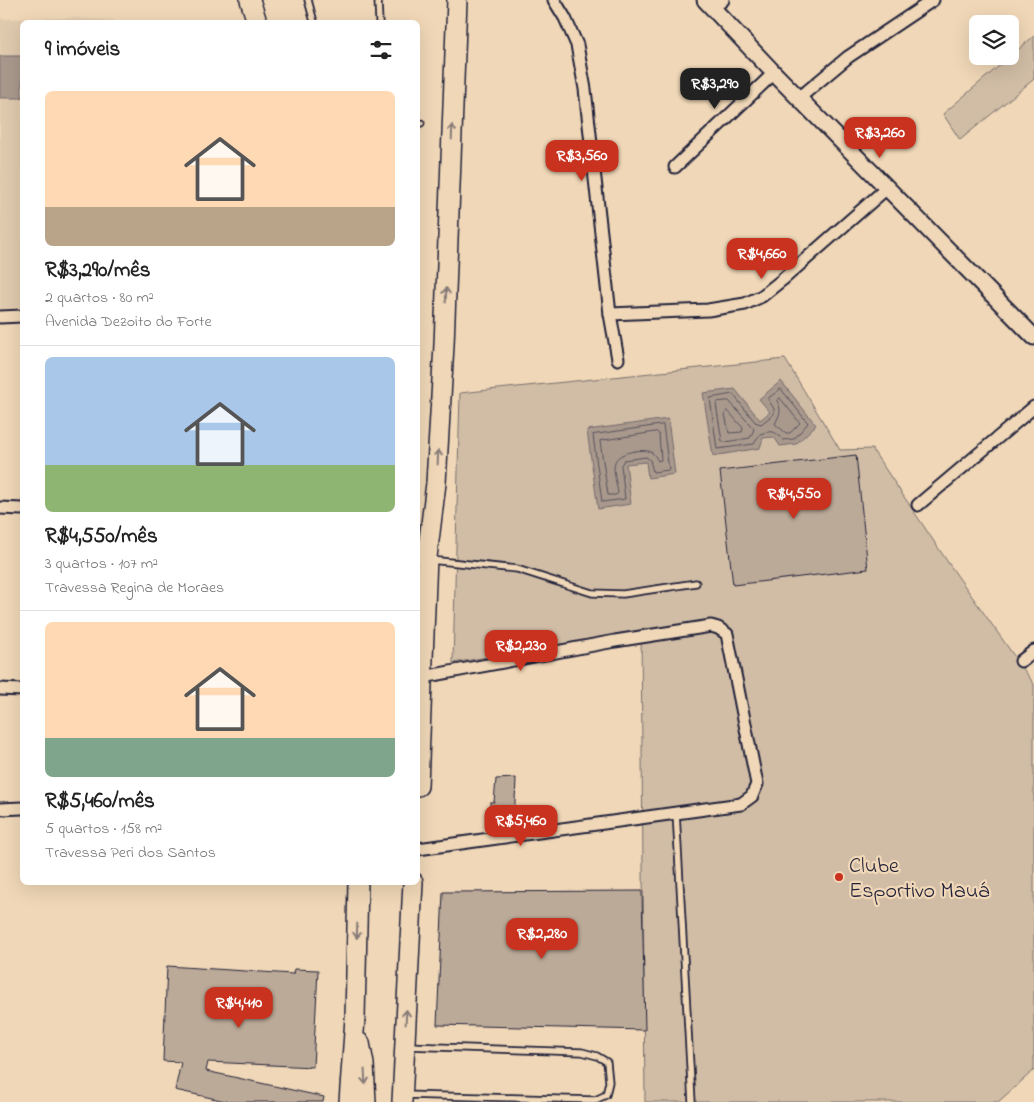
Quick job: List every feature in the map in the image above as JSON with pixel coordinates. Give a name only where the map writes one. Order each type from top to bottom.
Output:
[{"type":"main road","points":[[250,0],[256,20]]},
{"type":"main road","points":[[420,743],[423,678],[424,552],[436,483],[444,345],[458,0]]},
{"type":"main road","points":[[420,498],[428,493],[436,483]]},
{"type":"main road","points":[[349,1102],[355,1018],[358,885]]},
{"type":"main road","points":[[402,1100],[413,885]]},
{"type":"main road","points":[[355,1018],[364,1064],[366,1102]]},
{"type":"street","points":[[554,0],[565,18],[577,45],[586,89],[610,314],[618,359]]},
{"type":"street","points":[[799,98],[848,57],[933,0]]},
{"type":"street","points":[[714,3],[774,73],[1034,337]]},
{"type":"street","points":[[675,167],[774,73]]},
{"type":"street","points":[[610,314],[708,310],[745,304],[762,296],[782,280],[888,188]]},
{"type":"street","points":[[0,317],[20,316]]},
{"type":"street","points":[[918,505],[1034,407]]},
{"type":"street","points":[[0,508],[20,508]]},
{"type":"street","points":[[420,849],[741,804],[752,796],[757,784],[727,634],[718,628],[711,626],[615,641],[423,678]]},
{"type":"street","points":[[1021,661],[1034,651]]},
{"type":"street","points":[[0,689],[20,690]]},
{"type":"street","points":[[0,809],[20,808]]},
{"type":"lane","points":[[308,0],[313,20]]},
{"type":"lane","points":[[378,0],[379,20]]},
{"type":"lane","points":[[424,552],[516,569],[592,593],[623,594],[696,583]]},
{"type":"lane","points":[[676,812],[692,1102]]},
{"type":"lane","points":[[402,1100],[595,1100],[606,1095],[609,1082],[607,1062],[597,1056],[582,1052],[405,1046]]},
{"type":"shaded area","points":[[68,18],[114,20],[20,20],[20,307],[0,309],[0,19]]},
{"type":"shaded area","points":[[1034,36],[1034,79],[960,140],[943,114],[1000,65],[1019,65],[1019,49]]},
{"type":"shaded area","name":"Clube Esportivo Mauá","points":[[785,359],[840,450],[872,449],[949,564],[1034,684],[1034,1070],[998,1102],[645,1102],[641,630],[453,663],[460,393]]},
{"type":"water","points":[[0,56],[20,56],[20,98],[0,98]]},
{"type":"water","points":[[781,381],[816,425],[796,444],[780,446],[774,437],[763,438],[760,448],[713,456],[703,393],[735,389],[760,420],[770,412],[759,399]]},
{"type":"water","points":[[668,419],[675,474],[648,478],[646,462],[626,464],[631,504],[598,509],[587,430]]},
{"type":"building","points":[[856,455],[868,569],[733,585],[720,471]]},
{"type":"building","points":[[516,778],[514,825],[490,827],[490,802],[494,802],[496,779]]},
{"type":"building","points":[[642,891],[645,1030],[437,1025],[443,892]]},
{"type":"building","points":[[167,966],[293,974],[294,969],[318,970],[313,1067],[208,1062],[206,1071],[324,1097],[323,1102],[230,1102],[175,1090],[181,1062],[163,1061]]},
{"type":"place","name":"Clube Esportivo Mauá","points":[[839,877]]}]
